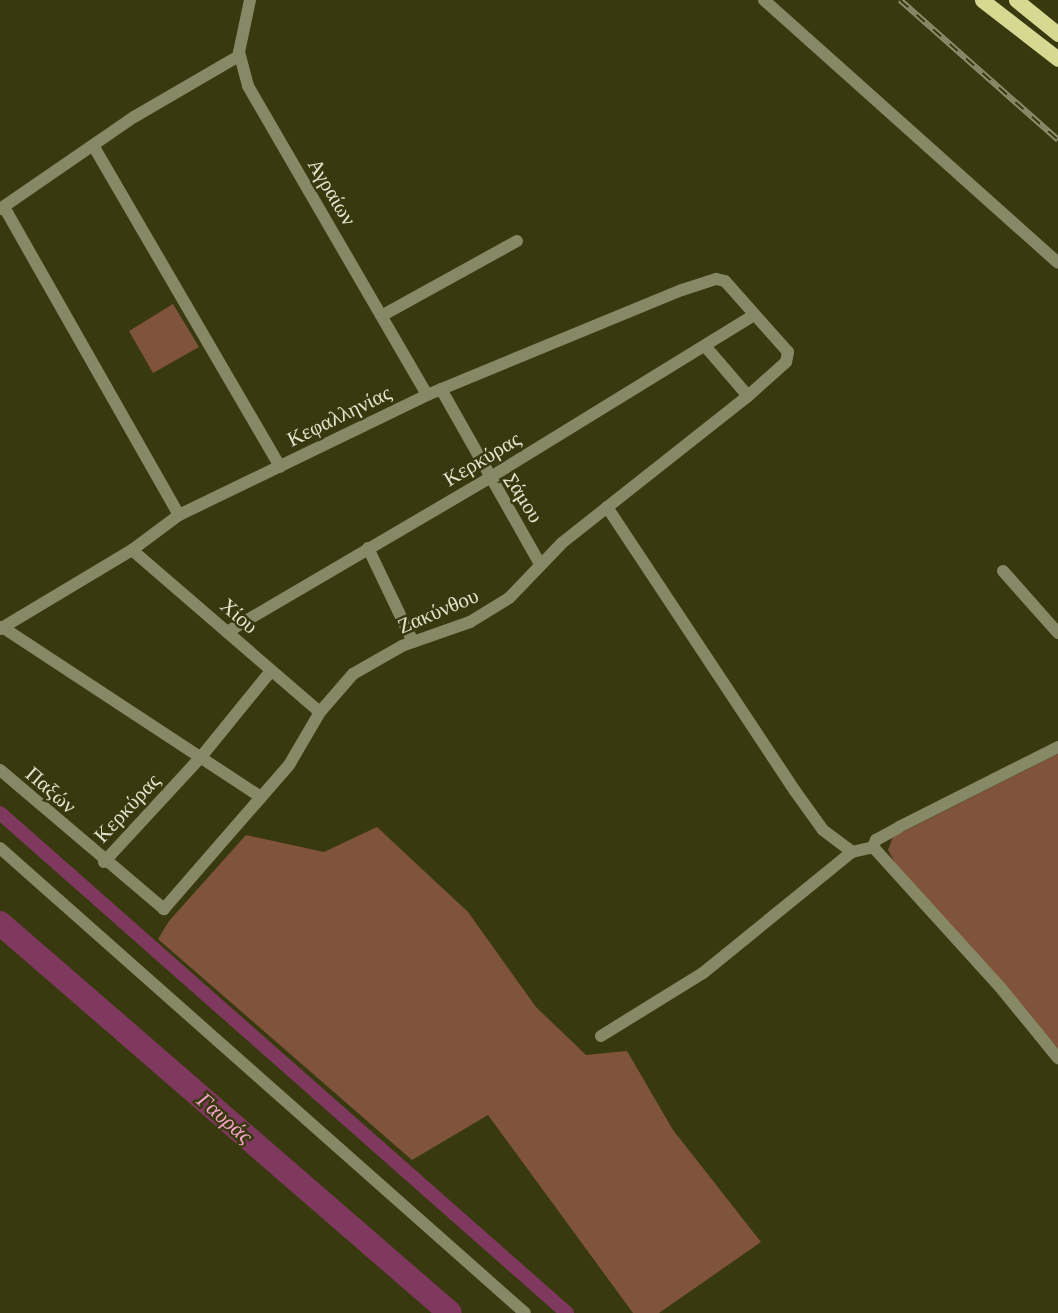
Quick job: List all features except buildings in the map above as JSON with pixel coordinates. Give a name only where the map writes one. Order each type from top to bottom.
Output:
[{"type":"main road","points":[[982,0],[1058,59]]},
{"type":"main road","points":[[1016,0],[1058,34]]},
{"type":"street","name":"Αγραίων","points":[[250,0],[239,56],[248,86],[285,153],[383,315],[427,395]]},
{"type":"street","points":[[764,0],[1058,263]]},
{"type":"street","points":[[179,515],[2,208],[164,98],[239,56]]},
{"type":"street","points":[[94,147],[280,467]]},
{"type":"street","points":[[383,315],[517,241]]},
{"type":"street","name":"Κεφαλληνίας","points":[[1,628],[132,550],[179,515],[427,395],[630,310],[716,279],[725,281],[754,315]]},
{"type":"street","name":"Κερκύρας","points":[[227,632],[489,478],[754,315]]},
{"type":"street","name":"Ζακύνθου","points":[[160,908],[167,907],[289,765],[320,712],[353,674],[413,642],[486,614],[509,598],[540,564],[607,507],[748,396],[786,362],[788,352],[754,315]]},
{"type":"street","points":[[705,346],[748,396]]},
{"type":"street","name":"Σάμου","points":[[441,389],[489,478],[540,564]]},
{"type":"street","points":[[607,507],[805,805],[823,830],[852,852]]},
{"type":"street","points":[[368,548],[413,642]]},
{"type":"street","name":"Χίου","points":[[132,550],[320,712]]},
{"type":"street","points":[[1003,571],[1058,633]]},
{"type":"street","points":[[1,628],[261,797]]},
{"type":"street","name":"Κερκύρας","points":[[104,862],[201,758],[271,671]]},
{"type":"street","points":[[601,1036],[703,973],[852,852],[873,847],[877,840],[899,827],[1058,747]]},
{"type":"street","name":"Παξών","points":[[0,770],[160,908]]},
{"type":"street","points":[[873,847],[1006,994],[1058,1058]]},
{"type":"street","points":[[0,848],[525,1313]]},
{"type":"shaded area","points":[[173,304],[199,347],[153,373],[129,331]]},
{"type":"shaded area","points":[[1058,754],[1058,1048],[896,865],[888,850],[893,837]]},
{"type":"shaded area","points":[[377,827],[468,912],[536,1007],[586,1055],[627,1051],[673,1130],[761,1242],[659,1313],[633,1313],[488,1115],[412,1160],[158,939],[169,921],[246,835],[324,852]]},
{"type":"waterway","points":[[0,813],[567,1313]]},
{"type":"waterway","name":"Γαυράς","points":[[0,923],[450,1313]]},
{"type":"railway","points":[[900,0],[1058,140]]}]
